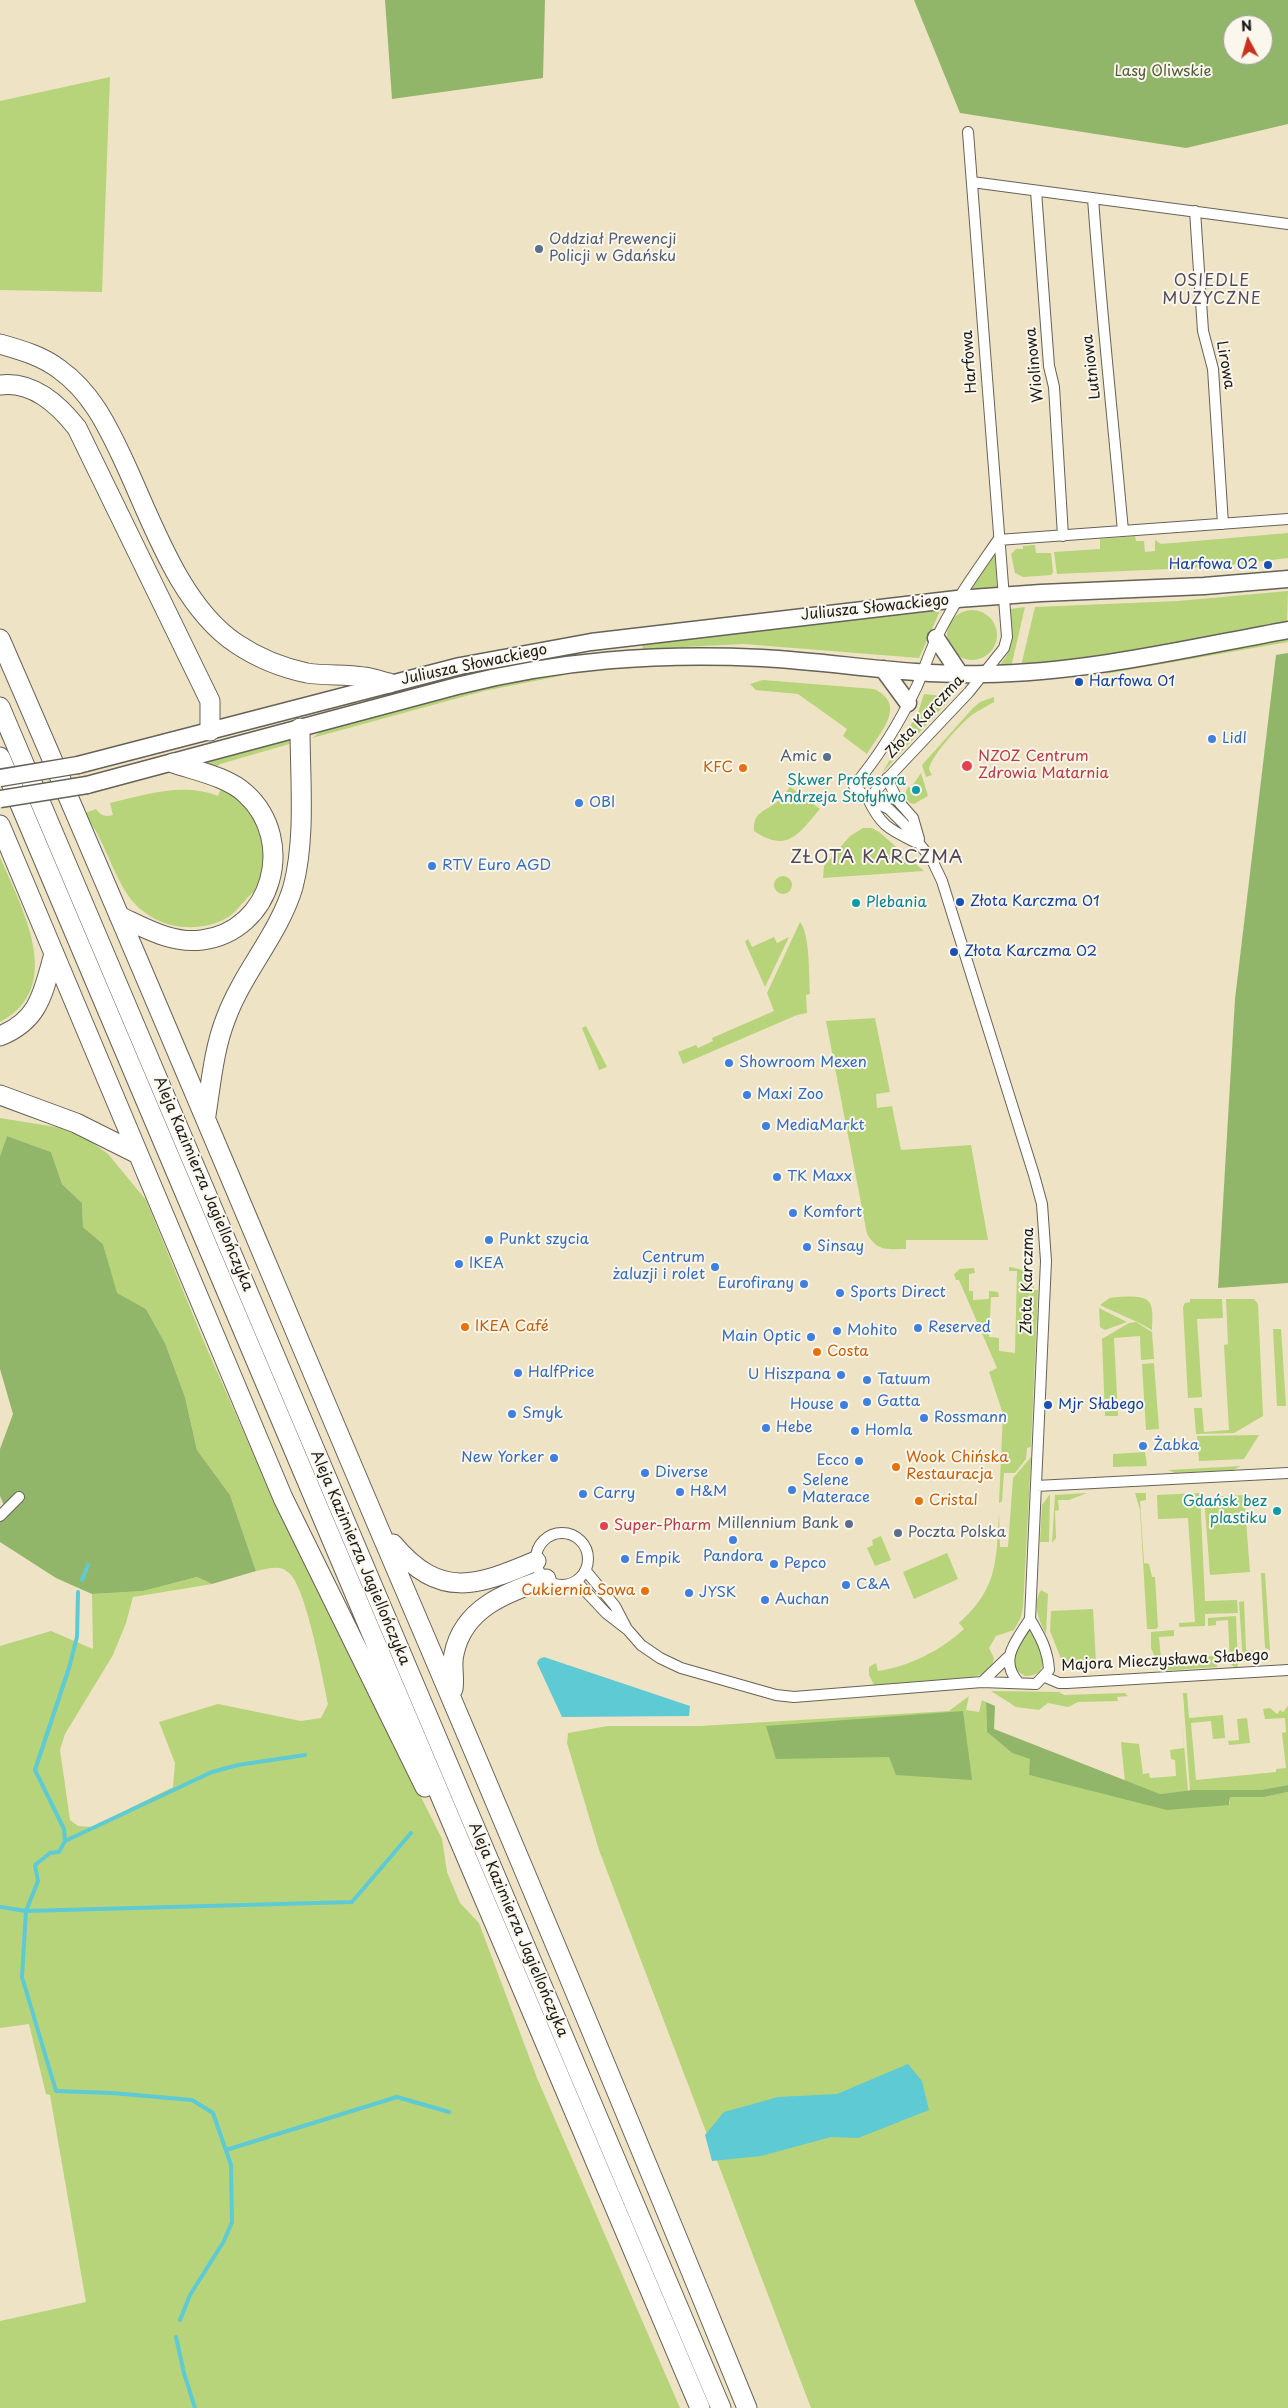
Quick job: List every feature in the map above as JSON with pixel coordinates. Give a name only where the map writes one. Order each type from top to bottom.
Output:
[{"type":"highway","points":[[0,344],[43,359],[58,368],[86,393],[112,435],[181,583],[198,608],[218,629],[237,644],[259,657],[285,667],[309,673],[364,677],[390,683]]},
{"type":"highway","points":[[0,384],[20,385],[42,395],[64,412],[77,428],[210,700],[210,731]]},
{"type":"highway","points":[[0,639],[206,1115],[577,1991],[747,2408]]},
{"type":"highway","name":"Aleja Kazimierza Jagiellończyka","points":[[0,707],[721,2408]]},
{"type":"highway","points":[[206,1115],[220,1037],[226,1018],[242,984],[284,910],[292,888],[300,847],[300,728]]},
{"type":"highway","name":"Aleja Kazimierza Jagiellończyka","points":[[0,757],[700,2408]]},
{"type":"highway","points":[[119,916],[166,937],[188,941],[210,939],[234,929],[243,922],[257,908],[269,887],[273,871],[273,846],[265,818],[255,804],[231,784],[173,763]]},
{"type":"highway","points":[[0,825],[283,1498],[509,1956]]},
{"type":"highway","points":[[0,1036],[26,1021],[37,1008],[54,954]]},
{"type":"highway","points":[[0,1095],[76,1122],[138,1154]]},
{"type":"highway","points":[[384,1539],[392,1543],[407,1562],[422,1573],[443,1582],[465,1583],[488,1579],[536,1561]]},
{"type":"highway","points":[[450,1694],[454,1687],[452,1665],[454,1652],[458,1639],[474,1615],[498,1597],[546,1579]]},
{"type":"main road","points":[[957,599],[1204,586],[1288,579]]},
{"type":"main road","name":"Juliusza Słowackiego","points":[[0,778],[78,765],[390,683],[514,654],[591,642],[957,599]]},
{"type":"main road","points":[[936,638],[960,674],[983,674],[1076,667],[1288,630]]},
{"type":"main road","name":"Juliusza Słowackiego","points":[[0,799],[87,785],[506,674],[618,658],[670,656],[754,658],[960,674]]},
{"type":"main road","points":[[884,669],[908,703]]},
{"type":"street","name":"Harfowa","points":[[968,132],[998,540],[1005,595]]},
{"type":"street","points":[[972,182],[1288,224]]},
{"type":"street","name":"Wiolinowa","points":[[1036,191],[1049,366],[1054,387],[1063,536]]},
{"type":"street","name":"Lutniowa","points":[[1093,198],[1104,347],[1109,376],[1122,531]]},
{"type":"street","name":"Lirowa","points":[[1194,211],[1203,331],[1213,369],[1224,524]]},
{"type":"street","points":[[936,638],[957,599],[998,540],[1288,519]]},
{"type":"street","points":[[983,674],[1004,648],[1005,595]]},
{"type":"street","name":"Złota Karczma","points":[[920,844],[892,830],[878,819],[868,799],[854,786],[873,763],[908,703],[923,672],[936,638]]},
{"type":"street","name":"Złota Karczma","points":[[868,799],[964,698],[983,674]]},
{"type":"street","name":"Złota Karczma","points":[[887,778],[898,801],[912,818],[920,844],[932,860],[942,880],[1042,1204],[1046,1262],[1030,1619],[1008,1657]]},
{"type":"street","points":[[1036,1486],[1288,1472]]},
{"type":"street","points":[[0,1516],[19,1497]]},
{"type":"street","points":[[564,1532],[575,1536],[584,1544],[588,1562],[586,1571],[576,1581],[561,1585],[546,1579],[541,1574],[536,1561],[537,1553],[545,1539],[552,1535],[564,1532]]},
{"type":"street","points":[[586,1571],[615,1606],[628,1630],[641,1645],[660,1658],[682,1668],[786,1696],[982,1682],[1036,1684],[1049,1670],[1049,1659],[1043,1641],[1030,1619]]},
{"type":"street","points":[[576,1581],[606,1614],[628,1630]]},
{"type":"street","points":[[982,1682],[1008,1657]]},
{"type":"street","points":[[1008,1657],[1010,1671],[1018,1682]]},
{"type":"street","name":"Majora Mieczysława Słabego","points":[[1044,1677],[1058,1683],[1067,1683],[1288,1670]]},
{"type":"green space","points":[[385,0],[545,0],[543,78],[392,99]]},
{"type":"green space","name":"Lasy Oliwskie","points":[[914,0],[1288,0],[1288,124],[1186,148],[960,113]]},
{"type":"green space","points":[[110,77],[102,292],[0,290],[0,101]]},
{"type":"green space","points":[[1288,533],[1288,558],[1213,567],[1057,574],[1054,552],[1100,549],[1100,539],[1135,536],[1136,541],[1144,541],[1145,552],[1155,551],[1155,540],[1161,544]]},
{"type":"green space","points":[[1035,545],[1036,553],[1051,553],[1053,572],[1051,575],[1023,577],[1015,573],[1011,554],[1016,549],[1023,549],[1023,546]]},
{"type":"green space","points":[[995,552],[997,588],[973,588],[973,587]]},
{"type":"green space","points":[[1288,591],[1287,623],[1081,659],[1021,666],[1035,607],[1178,601]]},
{"type":"green space","points":[[1025,607],[1012,663],[1010,667],[1000,665],[1007,655],[1012,641],[1010,609]]},
{"type":"green space","points":[[940,609],[919,658],[744,644],[643,649],[642,644]]},
{"type":"green space","points":[[967,610],[977,610],[990,617],[997,630],[997,640],[990,653],[977,660],[967,660],[958,656],[951,649],[947,640],[947,630],[951,621],[958,614]]},
{"type":"green space","points":[[1288,638],[1288,642],[1105,674],[1121,667]]},
{"type":"green space","points":[[1288,653],[1288,1283],[1218,1288],[1235,999],[1276,655]]},
{"type":"green space","points":[[570,674],[484,691],[312,738],[325,729],[446,696],[508,682]]},
{"type":"green space","points":[[763,680],[874,689],[884,695],[889,703],[888,719],[867,754],[843,736],[847,729],[798,694],[756,690],[750,684]]},
{"type":"green space","points":[[924,694],[952,697],[882,773],[918,713]]},
{"type":"green space","points":[[994,697],[994,702],[973,714],[948,740],[931,763],[929,769],[932,775],[926,777],[922,765],[973,708],[980,702]]},
{"type":"green space","points":[[292,738],[293,743],[220,764],[215,768],[202,764]]},
{"type":"green space","name":"Skwer Profesora Andrzeja Stołyhwo","points":[[921,773],[928,796],[914,804],[910,803],[904,796],[908,787],[911,788]]},
{"type":"green space","points":[[222,787],[249,806],[266,843],[261,888],[251,894],[228,917],[208,925],[182,927],[157,920],[136,905],[127,894],[85,813],[96,809],[103,815],[113,815],[110,803],[164,791],[191,790],[218,796]]},
{"type":"green space","points":[[790,787],[820,809],[806,826],[792,838],[776,841],[754,831],[757,816],[779,800]]},
{"type":"green space","points":[[863,828],[872,828],[879,832],[924,871],[823,878],[824,866],[850,836]]},
{"type":"green space","points":[[0,857],[27,922],[33,945],[35,968],[31,988],[20,1007],[0,1022]]},
{"type":"green space","points":[[783,876],[789,879],[792,885],[789,891],[783,894],[777,891],[774,885],[777,879]]},
{"type":"green space","points":[[800,922],[806,936],[808,956],[810,994],[806,995],[807,1013],[797,1015],[683,1064],[678,1052],[696,1045],[698,1048],[713,1041],[712,1038],[774,1011],[767,993]]},
{"type":"green space","points":[[774,937],[777,943],[789,937],[765,987],[745,942],[748,939],[752,947]]},
{"type":"green space","points":[[875,1018],[890,1092],[876,1094],[877,1108],[892,1106],[901,1150],[971,1145],[988,1240],[906,1240],[906,1249],[888,1249],[879,1247],[867,1234],[826,1021]]},
{"type":"green space","points":[[586,1026],[607,1067],[599,1070],[582,1028]]},
{"type":"green space","points":[[0,1118],[62,1128],[90,1141],[108,1154],[146,1200],[204,1342],[273,1499],[442,1839],[447,1872],[460,1903],[479,1923],[537,2078],[680,2408],[0,2408],[0,2321],[86,2302],[50,2095],[46,2094],[29,2024],[0,2028],[0,1646],[51,1631],[93,1649],[92,1594],[143,1591],[197,1577],[212,1584],[133,1597],[126,1623],[113,1655],[65,1734],[60,1750],[70,1820],[78,1826],[92,1827],[173,1787],[175,1763],[159,1722],[218,1704],[301,1721],[321,1718],[328,1704],[313,1634],[302,1596],[295,1582],[285,1570],[274,1568],[256,1571],[230,1495],[197,1450],[185,1397],[165,1343],[146,1309],[116,1293],[103,1244],[83,1227],[82,1203],[62,1184],[51,1152],[7,1136],[0,1156]]},
{"type":"green space","points":[[7,1136],[51,1152],[62,1184],[82,1203],[83,1227],[103,1244],[117,1293],[146,1309],[165,1343],[185,1397],[197,1450],[230,1495],[256,1571],[212,1584],[197,1577],[143,1591],[92,1594],[56,1578],[0,1542],[0,1520],[8,1515],[0,1496],[0,1449],[13,1414],[0,1369],[0,1156]]},
{"type":"green space","points":[[1009,1267],[1027,1273],[1034,1284],[1034,1290],[1038,1290],[1031,1447],[1027,1448],[1026,1459],[1015,1473],[1004,1473],[1002,1501],[999,1503],[1003,1414],[989,1372],[997,1368],[959,1280],[956,1280],[954,1274],[960,1269],[974,1268],[975,1273],[969,1274],[969,1291],[973,1291],[973,1300],[989,1299],[989,1291],[998,1292],[999,1297],[991,1297],[989,1337],[999,1338],[999,1351],[1015,1353],[1017,1271],[1009,1271]]},
{"type":"green space","points":[[1130,1297],[1146,1299],[1152,1308],[1152,1330],[1100,1305],[1110,1298]]},
{"type":"green space","points":[[1190,1299],[1222,1299],[1223,1318],[1197,1319],[1202,1397],[1188,1398],[1183,1307],[1185,1303],[1190,1302]]},
{"type":"green space","points":[[1226,1299],[1254,1299],[1258,1304],[1263,1416],[1234,1433],[1196,1434],[1194,1408],[1202,1408],[1204,1432],[1229,1430],[1224,1345],[1228,1344]]},
{"type":"green space","points":[[1099,1308],[1127,1322],[1105,1330],[1100,1327]]},
{"type":"green space","points":[[1136,1322],[1152,1332],[1154,1359],[1141,1360],[1140,1336],[1114,1338],[1118,1416],[1105,1416],[1102,1339],[1129,1323]]},
{"type":"green space","points":[[1273,1329],[1281,1329],[1286,1406],[1277,1406]]},
{"type":"green space","points":[[1154,1363],[1159,1429],[1146,1430],[1142,1364]]},
{"type":"green space","points":[[1259,1435],[1244,1459],[1199,1461],[1197,1436]]},
{"type":"green space","points":[[1145,1452],[1147,1466],[1113,1467],[1113,1454]]},
{"type":"green space","points":[[1031,1457],[1023,1607],[1021,1617],[1014,1630],[996,1636],[989,1648],[994,1658],[989,1669],[980,1675],[972,1677],[874,1685],[869,1675],[869,1667],[876,1663],[878,1671],[913,1661],[935,1651],[964,1629],[959,1623],[981,1598],[988,1586],[992,1573],[997,1546],[999,1513],[1000,1547],[1008,1547],[1013,1478]]},
{"type":"green space","points":[[1241,1466],[1233,1470],[1175,1473],[1168,1470]]},
{"type":"green space","points":[[1087,1493],[1069,1500],[1058,1500],[1059,1510],[1055,1511],[1056,1538],[1052,1543],[1055,1495]]},
{"type":"green space","points":[[1135,1493],[1146,1493],[1146,1500],[1140,1501],[1144,1563],[1149,1564],[1152,1577],[1155,1577],[1158,1627],[1156,1629],[1147,1629],[1140,1510]]},
{"type":"green space","points":[[1200,1493],[1205,1601],[1237,1600],[1238,1613],[1205,1614],[1205,1626],[1179,1627],[1179,1623],[1195,1622],[1188,1518],[1158,1519],[1157,1495]]},
{"type":"green space","points":[[1050,1494],[1049,1542],[1040,1542],[1042,1505]]},
{"type":"green space","points":[[1244,1495],[1250,1572],[1210,1575],[1204,1497]]},
{"type":"green space","points":[[881,1536],[891,1560],[875,1566],[867,1548],[873,1545],[872,1540]]},
{"type":"green space","points":[[947,1553],[958,1579],[914,1599],[903,1572]]},
{"type":"green space","points":[[1261,1573],[1265,1573],[1270,1650],[1265,1648]]},
{"type":"green space","points":[[1041,1590],[1048,1594],[1046,1634],[1039,1618],[1037,1607],[1038,1595]]},
{"type":"green space","points":[[1244,1601],[1246,1650],[1259,1651],[1257,1661],[1243,1662],[1239,1602]]},
{"type":"green space","points":[[1093,1609],[1096,1662],[1092,1662],[1093,1669],[1065,1669],[1050,1631],[1051,1611]]},
{"type":"green space","points":[[1236,1616],[1238,1667],[1243,1668],[1235,1668],[1230,1663],[1228,1620],[1216,1621],[1216,1625],[1208,1626],[1208,1618]]},
{"type":"green space","points":[[1030,1628],[1041,1649],[1043,1665],[1034,1675],[1025,1676],[1014,1669],[1014,1651]]},
{"type":"green space","points":[[1174,1630],[1174,1636],[1159,1637],[1161,1658],[1218,1656],[1217,1667],[1161,1671],[1151,1648],[1151,1632]]},
{"type":"green space","points":[[991,1691],[1059,1692],[1064,1695],[1125,1693],[1128,1696],[1117,1697],[1118,1701],[1078,1702],[1068,1707],[1048,1703],[1039,1710],[1016,1707]]},
{"type":"green space","points":[[1183,1693],[1187,1693],[1189,1718],[1223,1715],[1225,1738],[1213,1739],[1211,1721],[1191,1723],[1196,1780],[1276,1772],[1276,1769],[1286,1768],[1282,1733],[1286,1732],[1285,1718],[1265,1719],[1263,1709],[1270,1708],[1277,1714],[1280,1710],[1283,1712],[1288,1706],[1288,1785],[1260,1790],[1190,1791]]},
{"type":"green space","points":[[969,1696],[966,1710],[979,1712],[982,1700],[986,1702],[987,1732],[1012,1753],[1031,1759],[1029,1775],[1068,1784],[1230,1804],[1230,1797],[1264,1797],[1288,1792],[1288,2408],[811,2408],[599,1850],[567,1743],[568,1733],[608,1726],[701,1726],[949,1711]]},
{"type":"green space","points":[[986,1702],[995,1706],[994,1729],[1160,1794],[1193,1790],[1260,1790],[1288,1785],[1288,1792],[1264,1797],[1230,1797],[1229,1805],[1167,1810],[1029,1775],[1030,1759],[1012,1753],[987,1732]]},
{"type":"green space","points":[[963,1711],[972,1780],[896,1775],[889,1757],[776,1759],[766,1726]]},
{"type":"green space","points":[[1247,1718],[1250,1743],[1229,1745],[1228,1741],[1239,1740],[1237,1719]]},
{"type":"green space","points":[[1182,1722],[1188,1791],[1160,1794],[1125,1782],[1121,1742],[1139,1744],[1143,1774],[1149,1773],[1150,1778],[1176,1776],[1175,1760],[1171,1759],[1170,1750],[1184,1748]]},
{"type":"water","points":[[544,1657],[690,1706],[689,1716],[562,1717],[537,1663],[539,1659]]},
{"type":"water","points":[[908,2064],[922,2081],[929,2110],[858,2138],[831,2137],[761,2156],[712,2161],[705,2135],[724,2112],[778,2097],[837,2094]]},
{"type":"waterway","points":[[82,1580],[88,1565]]},
{"type":"waterway","points":[[78,1592],[77,1637],[69,1668],[35,1770],[64,1829],[65,1841],[59,1852],[50,1853],[35,1865],[38,1881],[26,1911],[22,1977],[56,2091],[112,2093],[192,2100],[213,2113],[231,2165],[232,2222],[224,2241],[190,2295],[180,2320]]},
{"type":"waterway","points":[[65,1841],[212,1772],[238,1765],[305,1755]]},
{"type":"waterway","points":[[0,1907],[26,1911],[352,1902],[411,1833]]},
{"type":"waterway","points":[[226,2150],[397,2097],[449,2112]]},
{"type":"waterway","points":[[176,2337],[184,2373],[195,2408]]},
{"type":"place","name":"Oddział Prewencji Policji w Gdańsku","points":[[539,249]]},
{"type":"place","name":"Harfowa 02","points":[[1268,565]]},
{"type":"place","name":"Harfowa 01","points":[[1079,682]]},
{"type":"place","name":"Lidl","points":[[1212,739]]},
{"type":"place","name":"Amic","points":[[827,757]]},
{"type":"place","name":"NZOZ Centrum Zdrowia Matarnia","points":[[967,766]]},
{"type":"place","name":"KFC","points":[[743,768]]},
{"type":"place","name":"Skwer Profesora Andrzeja Stołyhwo","points":[[916,790]]},
{"type":"place","name":"OBI","points":[[579,803]]},
{"type":"place","name":"RTV Euro AGD","points":[[432,866]]},
{"type":"place","name":"Złota Karczma 01","points":[[960,902]]},
{"type":"place","name":"Plebania","points":[[856,903]]},
{"type":"place","name":"Złota Karczma 02","points":[[954,952]]},
{"type":"place","name":"Showroom Mexen","points":[[729,1063]]},
{"type":"place","name":"Maxi Zoo","points":[[747,1095]]},
{"type":"place","name":"MediaMarkt","points":[[766,1126]]},
{"type":"place","name":"TK Maxx","points":[[777,1177]]},
{"type":"place","name":"Komfort","points":[[793,1213]]},
{"type":"place","name":"Punkt szycia","points":[[489,1240]]},
{"type":"place","name":"Sinsay","points":[[807,1247]]},
{"type":"place","name":"IKEA","points":[[459,1264]]},
{"type":"place","name":"Centrum żaluzji i rolet","points":[[715,1267]]},
{"type":"place","name":"Eurofirany","points":[[804,1284]]},
{"type":"place","name":"Sports Direct","points":[[840,1293]]},
{"type":"place","name":"IKEA Café","points":[[465,1327]]},
{"type":"place","name":"Reserved","points":[[918,1328]]},
{"type":"place","name":"Mohito","points":[[837,1331]]},
{"type":"place","name":"Main Optic","points":[[811,1337]]},
{"type":"place","name":"Costa","points":[[817,1352]]},
{"type":"place","name":"HalfPrice","points":[[518,1373]]},
{"type":"place","name":"U Hiszpana","points":[[841,1375]]},
{"type":"place","name":"Tatuum","points":[[867,1380]]},
{"type":"place","name":"Gatta","points":[[867,1402]]},
{"type":"place","name":"House","points":[[844,1405]]},
{"type":"place","name":"Mjr Słabego","points":[[1048,1405]]},
{"type":"place","name":"Smyk","points":[[512,1414]]},
{"type":"place","name":"Rossmann","points":[[924,1418]]},
{"type":"place","name":"Hebe","points":[[766,1428]]},
{"type":"place","name":"Homla","points":[[855,1431]]},
{"type":"place","name":"Żabka","points":[[1143,1446]]},
{"type":"place","name":"New Yorker","points":[[554,1458]]},
{"type":"place","name":"Ecco","points":[[859,1461]]},
{"type":"place","name":"Wook Chińska Restauracja","points":[[896,1467]]},
{"type":"place","name":"Diverse","points":[[645,1473]]},
{"type":"place","name":"Selene Materace","points":[[792,1490]]},
{"type":"place","name":"H&M","points":[[680,1492]]},
{"type":"place","name":"Carry","points":[[583,1494]]},
{"type":"place","name":"Cristal","points":[[919,1501]]},
{"type":"place","name":"Gdańsk bez plastiku","points":[[1277,1511]]},
{"type":"place","name":"Millennium Bank","points":[[849,1524]]},
{"type":"place","name":"Super-Pharm","points":[[604,1526]]},
{"type":"place","name":"Poczta Polska","points":[[898,1533]]},
{"type":"place","name":"Pandora","points":[[733,1540]]},
{"type":"place","name":"Empik","points":[[625,1559]]},
{"type":"place","name":"Pepco","points":[[774,1564]]},
{"type":"place","name":"C&A","points":[[846,1585]]},
{"type":"place","name":"Cukiernia Sowa","points":[[645,1591]]},
{"type":"place","name":"JYSK","points":[[689,1593]]},
{"type":"place","name":"Auchan","points":[[765,1600]]},
{"type":"district","name":"OSIEDLE MUZYCZNE","points":[[1212,291]]},
{"type":"district","name":"ZŁOTA KARCZMA","points":[[877,858]]}]
